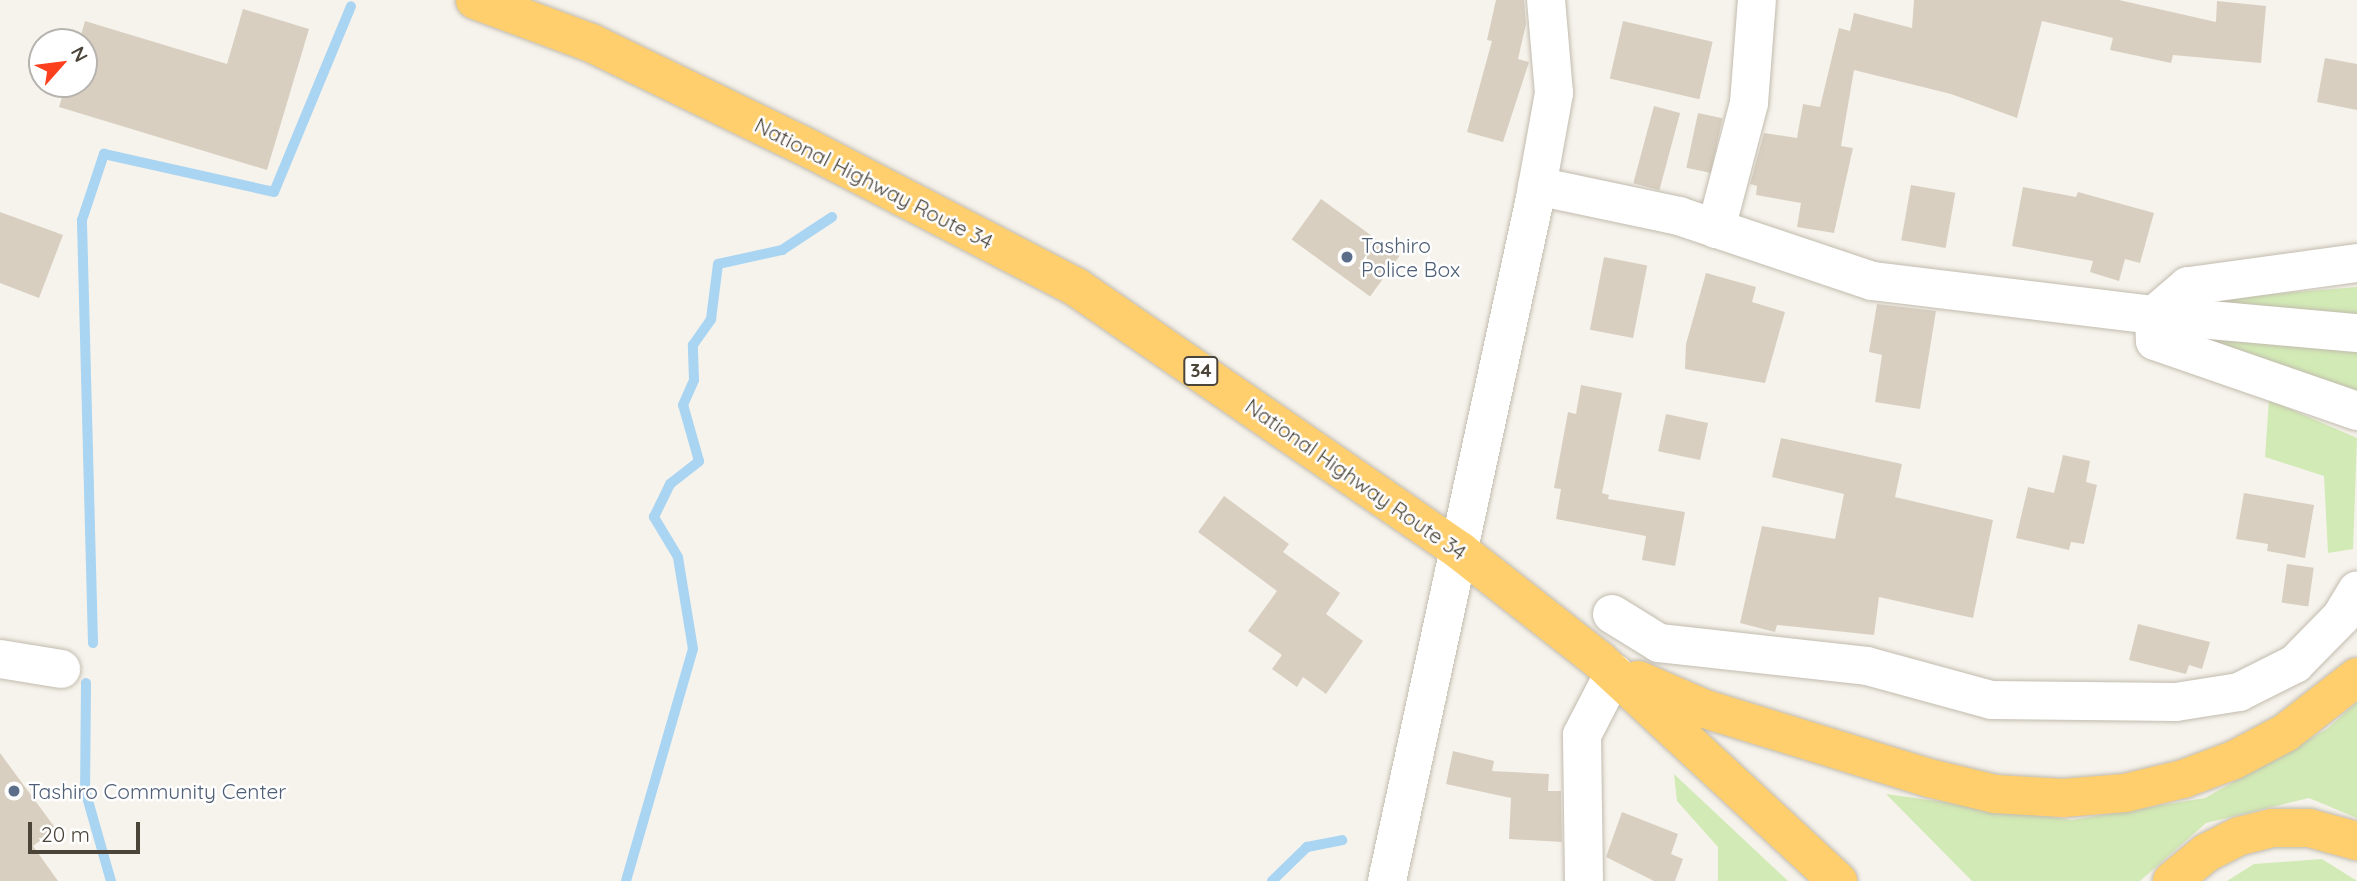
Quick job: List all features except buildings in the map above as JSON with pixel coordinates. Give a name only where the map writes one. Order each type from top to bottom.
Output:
[{"type":"highway","name":"National Highway Route 34","points":[[475,0],[591,43],[810,149],[1076,287],[1460,551],[1607,667],[1838,881]]},
{"type":"highway","points":[[1607,667],[1705,709],[1929,778],[1995,794],[2063,798],[2124,793],[2183,779],[2234,760],[2285,733],[2357,677]]},
{"type":"highway","points":[[2172,881],[2206,853],[2240,836],[2272,828],[2309,828],[2357,841]]},
{"type":"street","points":[[1387,881],[1460,551],[1554,93],[1546,0]]},
{"type":"street","points":[[1716,229],[1749,103],[1757,0]]},
{"type":"street","points":[[1537,186],[1716,229],[1872,281],[2154,315],[2357,333]]},
{"type":"street","points":[[2154,315],[2188,286],[2357,263]]},
{"type":"street","points":[[2154,315],[2155,341],[2357,411]]},
{"type":"street","points":[[1612,614],[1659,643],[1867,666],[1990,700],[2176,702],[2239,692],[2295,664],[2341,617],[2357,590]]},
{"type":"street","points":[[0,659],[61,669]]},
{"type":"street","points":[[1584,881],[1582,735],[1607,667]]},
{"type":"green space","points":[[2357,287],[2357,397],[2184,334],[2199,300]]},
{"type":"green space","points":[[2269,400],[2357,438],[2353,549],[2328,553],[2324,476],[2265,457]]},
{"type":"green space","points":[[2357,702],[2357,818],[2309,798],[2206,823],[2140,881],[1972,881],[1886,794],[2072,820],[2205,798],[2327,729]]},
{"type":"green space","points":[[1674,774],[1788,881],[1718,881],[1718,847],[1677,801]]},
{"type":"green space","points":[[2322,859],[2357,881],[2227,881],[2254,864]]},
{"type":"waterway","points":[[93,643],[82,220],[104,154],[274,192],[351,6]]},
{"type":"waterway","points":[[626,881],[693,649],[678,557],[654,517],[670,484],[699,461],[683,405],[694,380],[693,345],[711,319],[718,264],[782,250],[832,217]]},
{"type":"waterway","points":[[86,683],[85,790],[111,881]]},
{"type":"waterway","points":[[1272,881],[1307,847],[1342,840]]},
{"type":"place","name":"Tashiro Police Box","points":[[1347,257]]},
{"type":"place","name":"Tashiro Community Center","points":[[14,791]]}]
